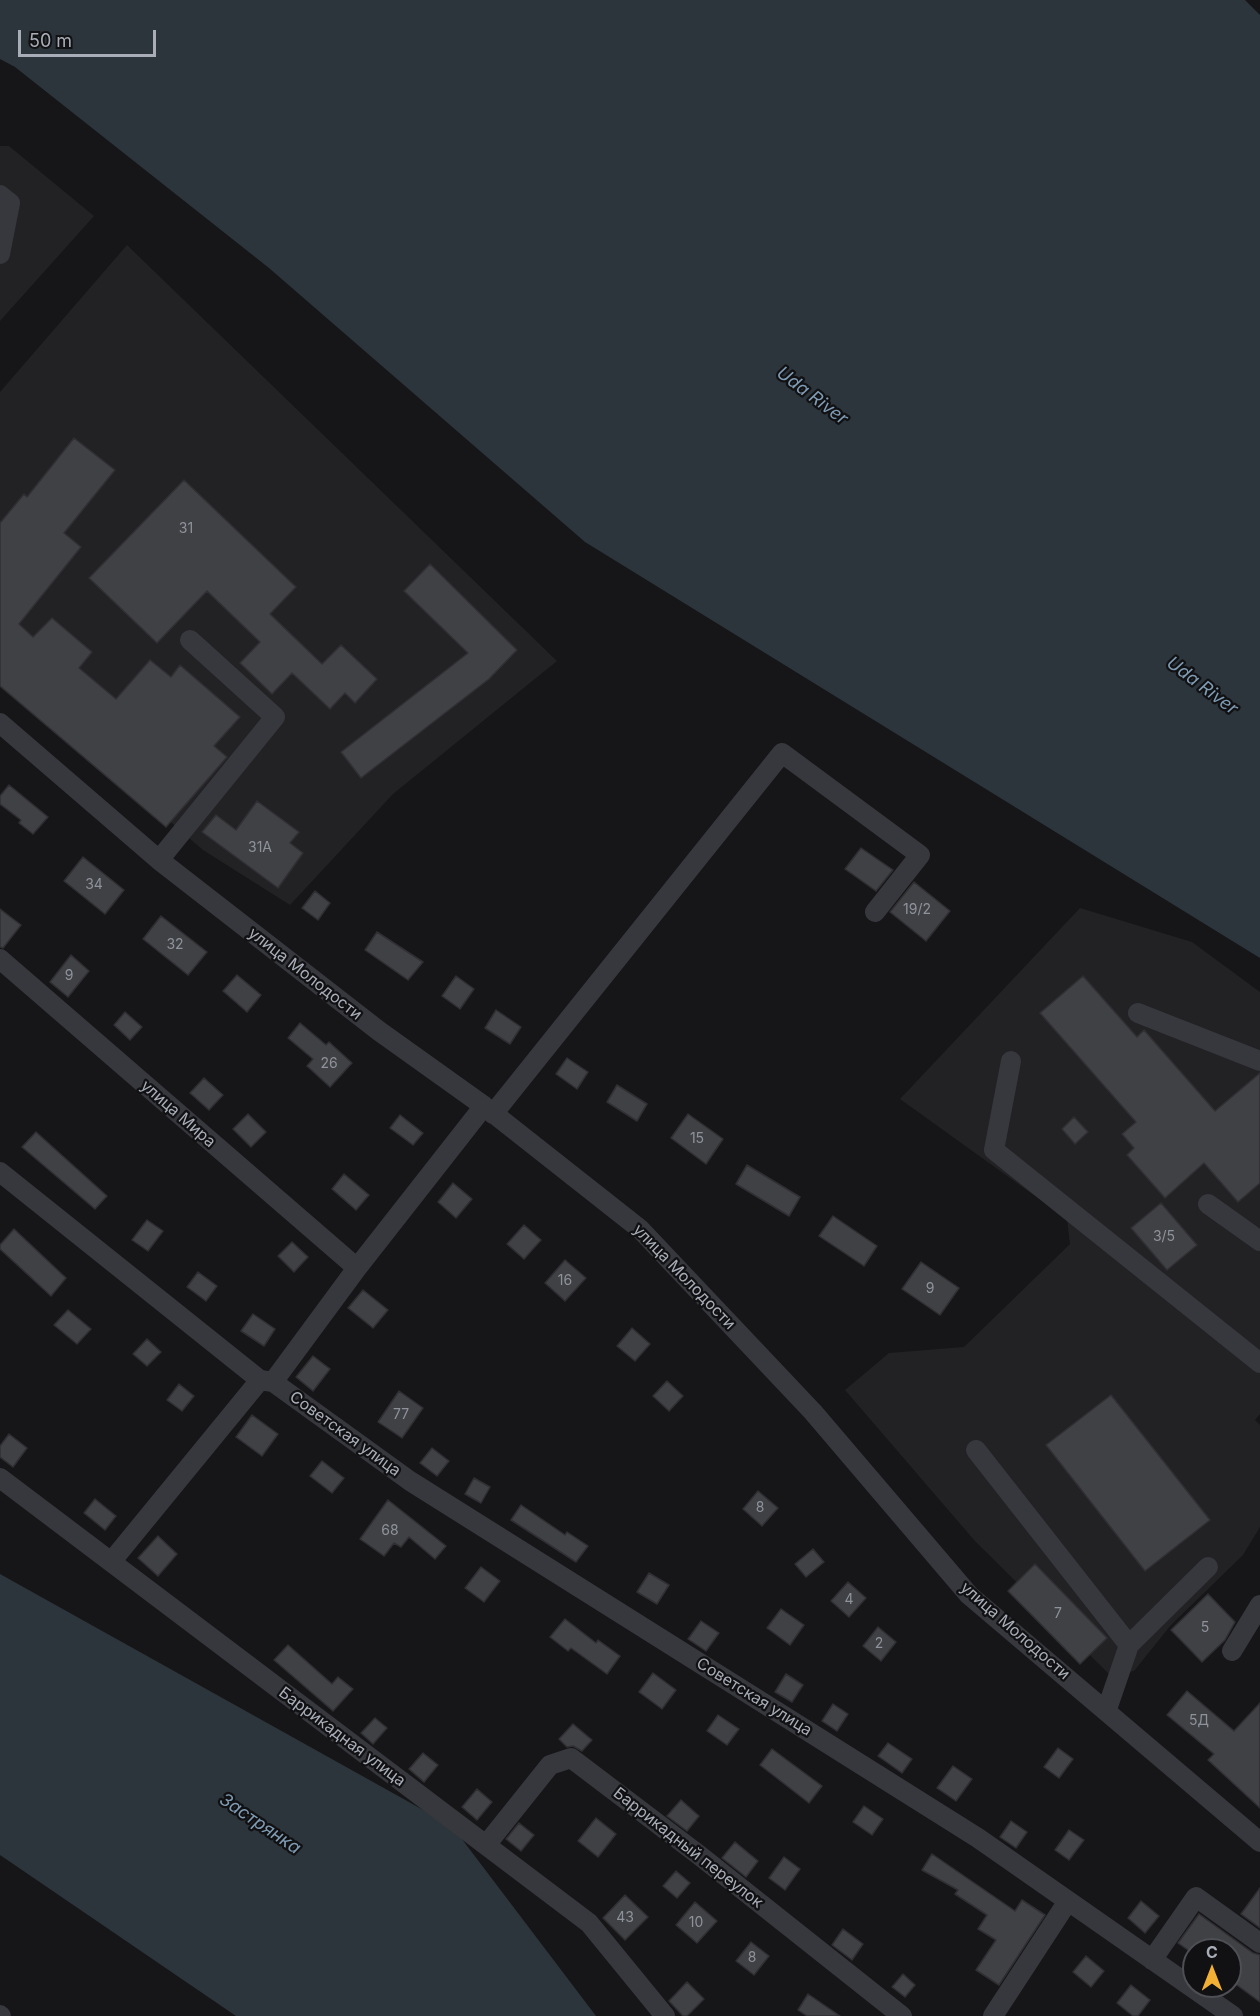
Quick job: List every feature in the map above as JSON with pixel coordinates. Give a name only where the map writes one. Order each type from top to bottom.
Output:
[{"type":"street","points":[[0,195],[10,203],[0,254]]},
{"type":"street","points":[[159,860],[275,717],[190,640]]},
{"type":"street","name":"улица Молодости","points":[[0,723],[159,860],[379,1031],[488,1110],[640,1229],[813,1412],[969,1595],[1107,1709],[1260,1842]]},
{"type":"street","name":"Советская улица","points":[[266,1381],[782,753],[920,855],[875,912]]},
{"type":"street","name":"улица Мира","points":[[0,959],[357,1268]]},
{"type":"street","points":[[1138,1013],[1260,1061]]},
{"type":"street","points":[[1011,1061],[994,1150],[1260,1363]]},
{"type":"street","name":"Советская улица","points":[[0,1172],[266,1381],[410,1481],[968,1832],[1233,2016]]},
{"type":"street","points":[[1208,1204],[1260,1241]]},
{"type":"street","points":[[111,1562],[266,1381]]},
{"type":"street","points":[[976,1450],[1129,1645]]},
{"type":"street","name":"Баррикадная улица","points":[[0,1478],[589,1923],[665,2016]]},
{"type":"street","points":[[1107,1709],[1129,1645],[1208,1567]]},
{"type":"street","points":[[1232,1651],[1260,1605]]},
{"type":"street","name":"Баррикадный переулок","points":[[486,1845],[550,1765],[571,1758],[699,1855],[902,2016]]},
{"type":"street","points":[[1152,1960],[1197,1898],[1260,1943]]},
{"type":"street","points":[[993,2016],[1068,1901]]},
{"type":"shaded area","points":[[0,146],[9,146],[94,216],[0,321]]},
{"type":"shaded area","points":[[127,245],[557,661],[393,794],[290,905],[203,850],[0,675],[0,392]]},
{"type":"shaded area","points":[[1080,908],[1192,942],[1260,992],[1260,1414],[1255,1420],[1260,1425],[1260,1527],[1243,1555],[1171,1625],[1134,1671],[1110,1675],[974,1540],[845,1390],[889,1353],[964,1347],[1070,1244],[1067,1219],[900,1099]]},
{"type":"water","name":"Uda River","points":[[0,0],[1245,0],[1260,15],[1260,958],[585,542],[269,268],[15,67],[0,59]]},
{"type":"water","name":"Застрянка","points":[[0,1574],[452,1826],[596,2016],[236,2016],[0,1855]]},
{"type":"building","points":[[74,438],[115,470],[64,533],[81,547],[19,624],[33,637],[52,618],[92,652],[79,668],[116,699],[150,660],[171,677],[180,665],[240,717],[214,746],[227,757],[166,827],[0,686],[0,523],[24,494],[27,497]]},
{"type":"building","points":[[184,480],[296,587],[270,614],[322,664],[341,645],[377,679],[355,703],[345,693],[330,709],[292,673],[272,694],[240,663],[260,642],[207,591],[157,643],[89,578]]},
{"type":"building","points":[[430,564],[517,650],[489,679],[361,778],[341,752],[468,653],[404,591]]},
{"type":"building","points":[[9,785],[48,817],[33,834],[19,823],[21,820],[0,804],[0,796]]},
{"type":"building","points":[[257,801],[299,832],[290,843],[303,853],[278,888],[202,832],[216,815],[236,830]]},
{"type":"building","points":[[861,848],[893,870],[876,891],[845,869]]},
{"type":"building","points":[[83,857],[124,890],[105,914],[64,881]]},
{"type":"building","points":[[914,882],[950,911],[926,941],[890,912]]},
{"type":"building","points":[[315,891],[330,903],[318,920],[302,908]]},
{"type":"building","points":[[0,909],[21,925],[3,948],[0,947]]},
{"type":"building","points":[[161,916],[207,952],[188,975],[143,939]]},
{"type":"building","points":[[377,932],[423,962],[408,980],[365,950]]},
{"type":"building","points":[[71,955],[89,971],[68,997],[50,982]]},
{"type":"building","points":[[237,975],[261,995],[247,1012],[223,991]]},
{"type":"building","points":[[456,976],[474,989],[460,1009],[442,996]]},
{"type":"building","points":[[1083,976],[1137,1037],[1144,1030],[1215,1111],[1260,1073],[1260,1183],[1238,1202],[1204,1163],[1165,1198],[1127,1155],[1134,1148],[1122,1134],[1136,1122],[1040,1013]]},
{"type":"building","points":[[496,1010],[521,1027],[510,1044],[485,1028]]},
{"type":"building","points":[[125,1012],[142,1027],[130,1040],[114,1025]]},
{"type":"building","points":[[300,1023],[326,1045],[329,1042],[352,1063],[330,1087],[307,1066],[313,1059],[288,1038]]},
{"type":"building","points":[[567,1058],[588,1072],[577,1089],[556,1074]]},
{"type":"building","points":[[204,1078],[223,1095],[209,1110],[190,1093]]},
{"type":"building","points":[[617,1085],[647,1104],[637,1121],[607,1102]]},
{"type":"building","points":[[248,1114],[266,1132],[251,1147],[233,1129]]},
{"type":"building","points":[[688,1114],[723,1139],[706,1164],[671,1138]]},
{"type":"building","points":[[400,1115],[423,1133],[413,1145],[390,1128]]},
{"type":"building","points":[[1074,1117],[1088,1132],[1075,1144],[1062,1129]]},
{"type":"building","points":[[36,1132],[107,1196],[95,1209],[22,1147]]},
{"type":"building","points":[[747,1165],[800,1197],[789,1216],[736,1184]]},
{"type":"building","points":[[344,1174],[369,1195],[356,1210],[332,1189]]},
{"type":"building","points":[[453,1183],[472,1199],[456,1218],[438,1202]]},
{"type":"building","points":[[1161,1203],[1197,1245],[1167,1270],[1131,1228]]},
{"type":"building","points":[[833,1216],[877,1246],[864,1266],[819,1236]]},
{"type":"building","points":[[147,1220],[163,1231],[148,1251],[132,1240]]},
{"type":"building","points":[[524,1225],[541,1240],[524,1259],[507,1244]]},
{"type":"building","points":[[14,1229],[66,1278],[51,1296],[0,1249],[0,1245]]},
{"type":"building","points":[[292,1242],[308,1257],[294,1272],[278,1256]]},
{"type":"building","points":[[565,1260],[586,1278],[565,1301],[545,1283]]},
{"type":"building","points":[[921,1262],[959,1288],[940,1315],[902,1289]]},
{"type":"building","points":[[198,1272],[217,1286],[206,1301],[187,1287]]},
{"type":"building","points":[[363,1290],[388,1310],[373,1328],[348,1308]]},
{"type":"building","points":[[68,1310],[91,1329],[77,1344],[54,1325]]},
{"type":"building","points":[[253,1314],[275,1329],[264,1346],[241,1331]]},
{"type":"building","points":[[632,1328],[650,1344],[635,1361],[617,1346]]},
{"type":"building","points":[[147,1339],[161,1352],[147,1366],[133,1354]]},
{"type":"building","points":[[313,1356],[330,1369],[313,1391],[296,1377]]},
{"type":"building","points":[[667,1381],[683,1396],[669,1411],[653,1396]]},
{"type":"building","points":[[179,1384],[194,1396],[182,1411],[167,1400]]},
{"type":"building","points":[[399,1391],[423,1408],[402,1438],[378,1422]]},
{"type":"building","points":[[1111,1395],[1210,1520],[1145,1571],[1046,1445]]},
{"type":"building","points":[[252,1415],[278,1434],[262,1456],[236,1437]]},
{"type":"building","points":[[9,1434],[27,1448],[13,1467],[0,1457],[0,1446]]},
{"type":"building","points":[[432,1448],[449,1461],[437,1476],[420,1463]]},
{"type":"building","points":[[322,1461],[344,1478],[332,1493],[310,1476]]},
{"type":"building","points":[[474,1478],[490,1487],[481,1503],[465,1494]]},
{"type":"building","points":[[758,1491],[778,1508],[762,1526],[743,1509]]},
{"type":"building","points":[[95,1499],[116,1516],[105,1530],[84,1513]]},
{"type":"building","points":[[388,1500],[446,1546],[435,1559],[409,1537],[401,1547],[394,1543],[384,1556],[360,1539]]},
{"type":"building","points":[[521,1505],[565,1535],[567,1532],[588,1546],[576,1562],[511,1520]]},
{"type":"building","points":[[158,1536],[177,1554],[158,1576],[138,1558]]},
{"type":"building","points":[[813,1549],[824,1562],[806,1577],[795,1564]]},
{"type":"building","points":[[1035,1564],[1107,1638],[1080,1664],[1008,1591]]},
{"type":"building","points":[[481,1567],[500,1581],[484,1602],[465,1588]]},
{"type":"building","points":[[649,1573],[669,1585],[657,1604],[637,1592]]},
{"type":"building","points":[[848,1582],[866,1598],[849,1617],[831,1601]]},
{"type":"building","points":[[1208,1594],[1235,1622],[1225,1640],[1202,1662],[1171,1630]]},
{"type":"building","points":[[781,1609],[804,1625],[790,1645],[767,1628]]},
{"type":"building","points":[[565,1619],[596,1643],[598,1640],[620,1656],[607,1674],[571,1648],[568,1651],[550,1637]]},
{"type":"building","points":[[701,1621],[719,1633],[706,1651],[688,1639]]},
{"type":"building","points":[[878,1627],[896,1642],[881,1661],[863,1646]]},
{"type":"building","points":[[288,1645],[332,1684],[338,1677],[353,1689],[333,1711],[274,1660]]},
{"type":"building","points":[[653,1673],[676,1690],[662,1709],[639,1692]]},
{"type":"building","points":[[786,1674],[803,1685],[792,1702],[775,1692]]},
{"type":"building","points":[[1187,1691],[1234,1731],[1260,1703],[1260,1808],[1208,1760],[1214,1754],[1167,1715]]},
{"type":"building","points":[[833,1704],[848,1714],[837,1731],[822,1721]]},
{"type":"building","points":[[718,1715],[739,1729],[727,1745],[707,1731]]},
{"type":"building","points":[[375,1718],[387,1728],[373,1744],[361,1733]]},
{"type":"building","points":[[573,1724],[592,1740],[582,1751],[573,1746],[567,1747],[559,1739]]},
{"type":"building","points":[[888,1743],[912,1759],[902,1773],[878,1756]]},
{"type":"building","points":[[1058,1748],[1073,1759],[1059,1778],[1044,1767]]},
{"type":"building","points":[[772,1749],[822,1786],[809,1803],[760,1765]]},
{"type":"building","points":[[423,1753],[438,1765],[424,1782],[409,1769]]},
{"type":"building","points":[[953,1766],[972,1779],[956,1801],[937,1788]]},
{"type":"building","points":[[477,1789],[492,1802],[477,1820],[462,1807]]},
{"type":"building","points":[[681,1800],[699,1816],[687,1831],[667,1816]]},
{"type":"building","points":[[864,1806],[883,1819],[872,1835],[853,1822]]},
{"type":"building","points":[[596,1818],[616,1834],[598,1857],[578,1841]]},
{"type":"building","points":[[1011,1821],[1027,1832],[1016,1848],[1000,1837]]},
{"type":"building","points":[[519,1823],[534,1835],[521,1851],[506,1839]]},
{"type":"building","points":[[1069,1830],[1084,1840],[1069,1860],[1055,1850]]},
{"type":"building","points":[[735,1842],[758,1861],[746,1877],[722,1858]]},
{"type":"building","points":[[932,1854],[1015,1911],[1022,1900],[1045,1915],[999,1985],[976,1970],[996,1940],[978,1929],[987,1915],[955,1894],[958,1890],[922,1870]]},
{"type":"building","points":[[784,1857],[800,1869],[785,1890],[769,1878]]},
{"type":"building","points":[[676,1871],[690,1883],[677,1898],[663,1886]]},
{"type":"building","points":[[1260,1888],[1260,1928],[1241,1914]]},
{"type":"building","points":[[625,1895],[648,1917],[625,1940],[603,1918]]},
{"type":"building","points":[[1141,1901],[1159,1916],[1145,1933],[1128,1918]]},
{"type":"building","points":[[695,1902],[717,1921],[697,1943],[676,1925]]},
{"type":"building","points":[[1199,1914],[1232,1938],[1182,1938],[1182,1946],[1178,1943]]},
{"type":"building","points":[[843,1929],[863,1944],[852,1960],[832,1945]]},
{"type":"building","points":[[751,1942],[769,1956],[754,1975],[736,1961]]},
{"type":"building","points":[[1242,1945],[1260,1955],[1260,2002],[1242,1989]]},
{"type":"building","points":[[1086,1956],[1104,1971],[1091,1987],[1073,1972]]},
{"type":"building","points":[[903,1974],[915,1985],[905,1997],[892,1987]]},
{"type":"building","points":[[687,1982],[704,1999],[687,2016],[683,2016],[669,2001]]},
{"type":"building","points":[[1131,1985],[1150,2000],[1138,2016],[1133,2016],[1117,2003]]},
{"type":"building","points":[[808,1994],[840,2016],[807,2016],[798,2010]]}]
